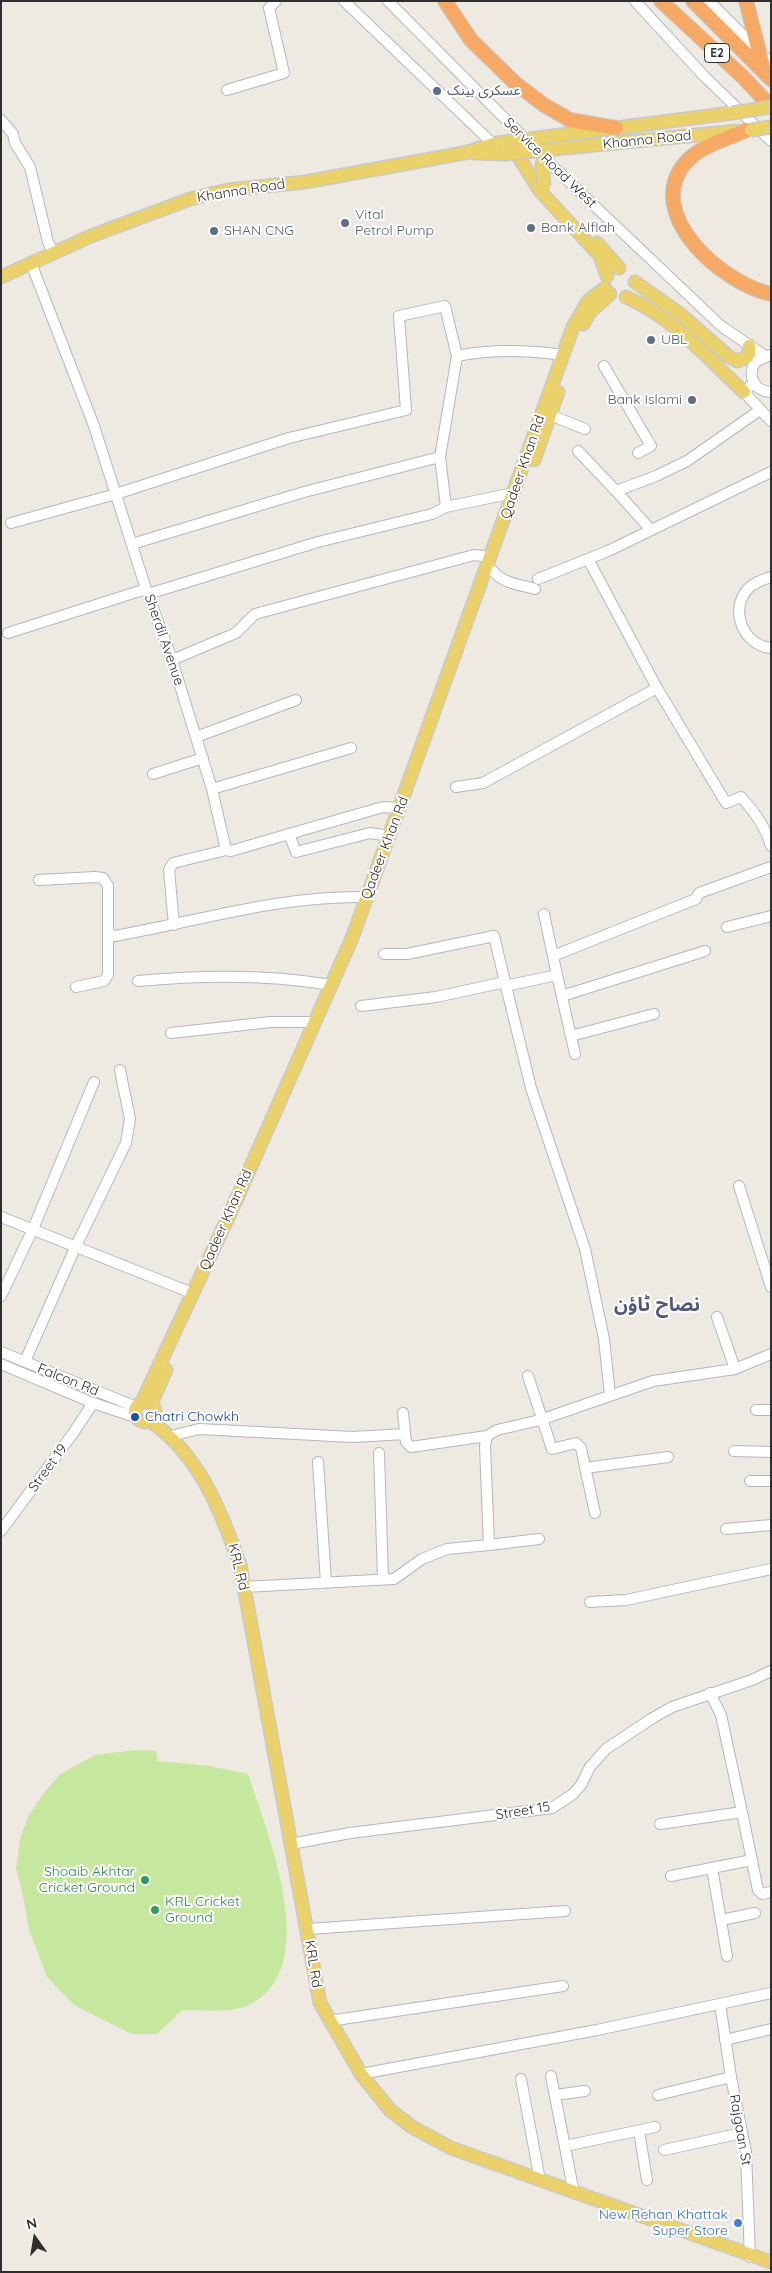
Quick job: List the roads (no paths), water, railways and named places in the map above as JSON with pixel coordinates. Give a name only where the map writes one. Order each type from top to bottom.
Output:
[{"type":"highway","points":[[445,1],[471,40],[515,83],[544,105],[570,120],[616,128]]},
{"type":"highway","name":"E2","points":[[661,1],[744,78],[771,107]]},
{"type":"highway","name":"E2","points":[[693,1],[769,72]]},
{"type":"highway","points":[[746,1],[759,52],[769,72]]},
{"type":"highway","points":[[749,130],[702,150],[685,163],[674,182],[674,208],[682,230],[715,264],[744,285],[771,294]]},
{"type":"main road","name":"Khanna Road","points":[[464,152],[511,153],[616,128],[771,107]]},
{"type":"main road","name":"Khanna Road","points":[[1,277],[91,236],[190,199],[228,190],[305,182],[464,152],[494,143],[550,145],[771,127]]},
{"type":"main road","points":[[550,145],[542,164],[544,186],[619,268],[632,273],[635,282],[633,291],[626,297]]},
{"type":"main road","points":[[511,153],[540,191],[600,256],[607,286],[618,298],[626,297],[654,310],[749,388]]},
{"type":"main road","points":[[607,286],[619,268]]},
{"type":"main road","points":[[635,282],[680,314],[728,356],[737,361],[743,359],[749,353],[750,346]]},
{"type":"main road","name":"Qadeer Khan Rd","points":[[141,1408],[332,985],[401,808],[563,354],[581,310],[588,301],[607,286]]},
{"type":"main road","name":"Qadeer Khan Rd","points":[[141,1408],[358,941],[581,328],[607,286]]},
{"type":"main road","name":"KRL Rd","points":[[141,1408],[155,1413],[150,1421],[171,1436],[210,1490],[223,1515],[240,1565],[320,2003],[361,2074],[390,2110],[412,2127],[451,2148],[719,2243],[750,2257],[771,2262]]},
{"type":"street","points":[[227,90],[284,73],[269,8],[276,1]]},
{"type":"street","name":"Service Road West","points":[[344,1],[494,143]]},
{"type":"street","name":"Service Road West","points":[[388,1],[566,179],[721,326],[768,356]]},
{"type":"street","points":[[635,1],[704,76],[771,141]]},
{"type":"street","points":[[710,1],[759,52]]},
{"type":"street","points":[[1,120],[13,134],[15,143],[30,167],[48,242],[53,252]]},
{"type":"street","name":"Sherdil Avenue","points":[[31,263],[80,390],[147,592],[172,660],[212,789],[226,850]]},
{"type":"street","points":[[11,522],[116,494],[290,438],[406,410],[399,316],[444,306],[457,356],[440,458],[446,507]]},
{"type":"street","points":[[457,356],[475,352],[529,351],[563,354]]},
{"type":"street","points":[[768,356],[755,362],[752,367],[749,388],[760,410],[771,421]]},
{"type":"street","points":[[604,366],[651,446],[638,453]]},
{"type":"street","points":[[749,388],[768,394]]},
{"type":"street","points":[[616,491],[656,476],[687,461],[760,410]]},
{"type":"street","points":[[550,415],[585,429]]},
{"type":"street","points":[[578,451],[651,530]]},
{"type":"street","points":[[132,544],[304,492],[440,458]]},
{"type":"street","points":[[493,571],[497,576],[508,582],[537,584],[771,472]]},
{"type":"street","points":[[8,633],[318,542],[432,514],[446,507],[513,493]]},
{"type":"street","points":[[172,660],[236,633],[255,614],[474,555],[491,557]]},
{"type":"street","points":[[588,559],[657,688],[726,803],[741,796],[751,807],[768,836],[771,846]]},
{"type":"street","points":[[771,577],[757,581],[746,590],[740,603],[739,617],[743,631],[752,641],[771,648]]},
{"type":"street","points":[[456,787],[483,783],[657,688]]},
{"type":"street","points":[[196,737],[296,700]]},
{"type":"street","points":[[212,789],[351,748]]},
{"type":"street","points":[[153,774],[203,758]]},
{"type":"street","points":[[174,925],[169,870],[173,863],[226,850],[231,851],[383,808],[401,808]]},
{"type":"street","points":[[289,834],[296,852],[370,833],[390,836]]},
{"type":"street","points":[[553,956],[696,900],[699,893],[771,867]]},
{"type":"street","points":[[39,880],[103,878],[108,886],[107,926],[110,934],[106,979],[76,987]]},
{"type":"street","points":[[110,934],[115,936],[174,925],[282,901],[334,896],[366,897]]},
{"type":"street","points":[[544,914],[575,1054]]},
{"type":"street","points":[[727,927],[771,916]]},
{"type":"street","points":[[384,954],[407,954],[494,936],[531,1088],[585,1249],[604,1339],[610,1394]]},
{"type":"street","points":[[562,996],[705,951]]},
{"type":"street","points":[[362,1006],[423,1000],[557,975]]},
{"type":"street","points":[[138,981],[200,976],[300,980],[332,985]]},
{"type":"street","points":[[571,1036],[654,1014]]},
{"type":"street","points":[[171,1033],[271,1022],[314,1022]]},
{"type":"street","points":[[26,1359],[75,1248],[126,1142],[130,1119],[120,1070]]},
{"type":"street","points":[[1,1296],[33,1229],[94,1082]]},
{"type":"street","points":[[739,1186],[771,1287]]},
{"type":"street","points":[[1,1218],[192,1293]]},
{"type":"street","points":[[717,1317],[736,1369]]},
{"type":"street","name":"Falcon Rd","points":[[1,1352],[141,1408]]},
{"type":"street","points":[[403,1413],[405,1434],[408,1446],[411,1447],[487,1436],[497,1430],[540,1420],[610,1394],[653,1381],[736,1369],[771,1354]]},
{"type":"street","name":"Falcon Rd","points":[[1,1364],[93,1403],[141,1408]]},
{"type":"street","points":[[528,1376],[540,1420],[552,1449],[579,1444],[594,1513]]},
{"type":"street","name":"Street 19","points":[[1,1531],[93,1403]]},
{"type":"street","points":[[756,1410],[771,1410]]},
{"type":"street","points":[[171,1436],[199,1430],[353,1437],[405,1434]]},
{"type":"street","points":[[487,1436],[485,1446],[489,1545]]},
{"type":"street","points":[[734,1450],[771,1452]]},
{"type":"street","points":[[379,1453],[383,1579]]},
{"type":"street","points":[[585,1468],[668,1457]]},
{"type":"street","points":[[318,1462],[326,1582]]},
{"type":"street","points":[[750,1480],[771,1480]]},
{"type":"street","points":[[726,1529],[771,1525]]},
{"type":"street","points":[[244,1587],[394,1579],[422,1559],[447,1548],[539,1539]]},
{"type":"street","points":[[590,1602],[626,1600],[771,1569]]},
{"type":"street","name":"Street 15","points":[[291,1844],[350,1833],[552,1808],[573,1794],[581,1785],[590,1767],[606,1749],[672,1707],[752,1680],[771,1670]]},
{"type":"street","points":[[710,1694],[722,1716],[760,1893],[771,1892]]},
{"type":"street","points":[[660,1824],[742,1812]]},
{"type":"street","points":[[671,1876],[752,1860]]},
{"type":"street","points":[[712,1868],[727,1956]]},
{"type":"street","points":[[308,1929],[566,1911]]},
{"type":"street","points":[[720,1920],[755,1913]]},
{"type":"street","points":[[329,2021],[563,1986]]},
{"type":"street","points":[[361,2074],[596,2030],[771,1993]]},
{"type":"street","name":"Rajgaan St","points":[[720,2004],[749,2184],[750,2257]]},
{"type":"street","points":[[725,2040],[771,2029]]},
{"type":"street","points":[[551,2076],[574,2193]]},
{"type":"street","points":[[658,2095],[731,2077]]},
{"type":"street","points":[[521,2078],[540,2180]]},
{"type":"street","points":[[555,2095],[585,2090]]},
{"type":"street","points":[[565,2146],[654,2128]]},
{"type":"street","points":[[639,2131],[648,2180]]},
{"type":"street","points":[[664,2150],[742,2133]]},
{"type":"place","name":"عسکری بینک","points":[[437,91]]},
{"type":"place","name":"Vital Petrol Pump","points":[[345,223]]},
{"type":"place","name":"Bank Alflah","points":[[531,228]]},
{"type":"place","name":"SHAN CNG","points":[[214,231]]},
{"type":"place","name":"UBL","points":[[651,340]]},
{"type":"place","name":"Bank Islami","points":[[692,400]]},
{"type":"place","name":"Chatri Chowkh","points":[[135,1417]]},
{"type":"place","name":"Shoaib Akhtar Cricket Ground","points":[[145,1880]]},
{"type":"place","name":"KRL Cricket Ground","points":[[155,1910]]},
{"type":"place","name":"New Rehan Khattak Super Store","points":[[738,2223]]},
{"type":"district","name":"نصاح ٹاؤن","points":[[657,1305]]}]
